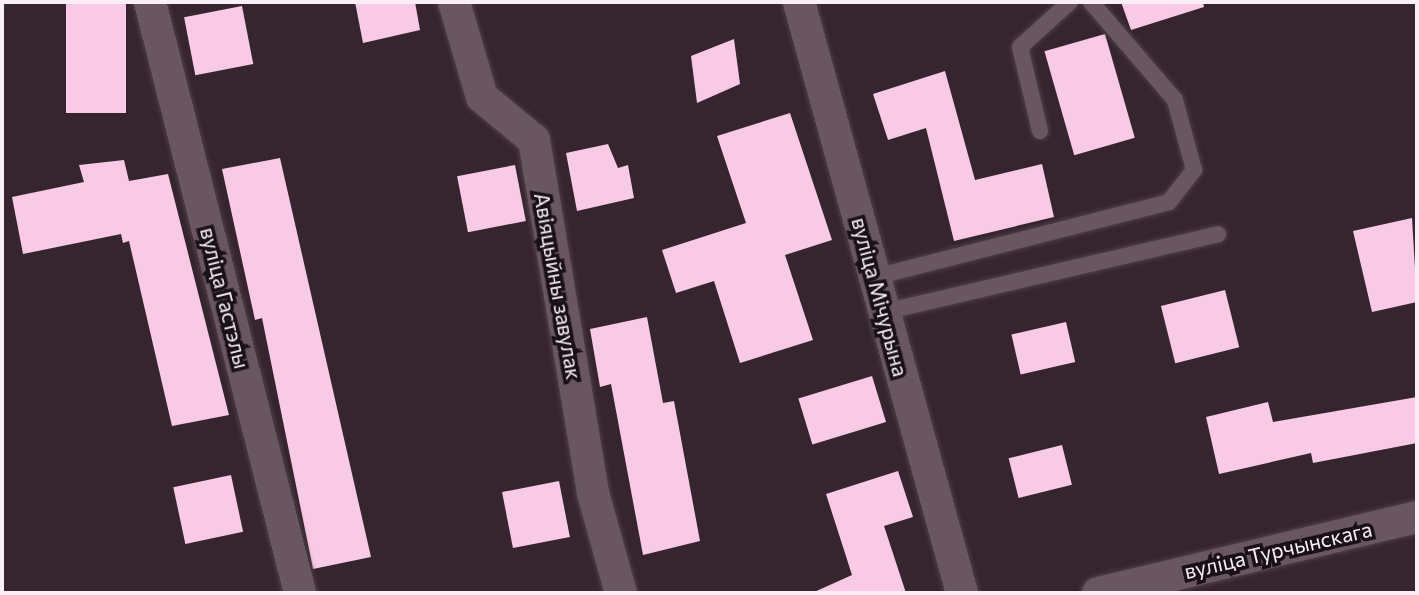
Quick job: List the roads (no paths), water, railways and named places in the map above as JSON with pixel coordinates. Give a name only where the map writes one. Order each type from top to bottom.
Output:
[{"type":"street","name":"вуліца Гастэлы","points":[[150,2],[300,593]]},
{"type":"street","name":"Авіяцыйны завулак","points":[[454,2],[482,97],[534,140],[593,492],[621,593]]},
{"type":"street","name":"вуліца Мічурына","points":[[799,2],[962,593]]},
{"type":"street","name":"вуліца Турчынскага","points":[[1098,593],[1417,517]]},
{"type":"lane","points":[[1040,131],[1020,47],[1070,2]]},
{"type":"lane","points":[[874,277],[1169,202],[1194,170],[1174,100],[1091,2]]},
{"type":"lane","points":[[884,312],[1219,234]]}]
